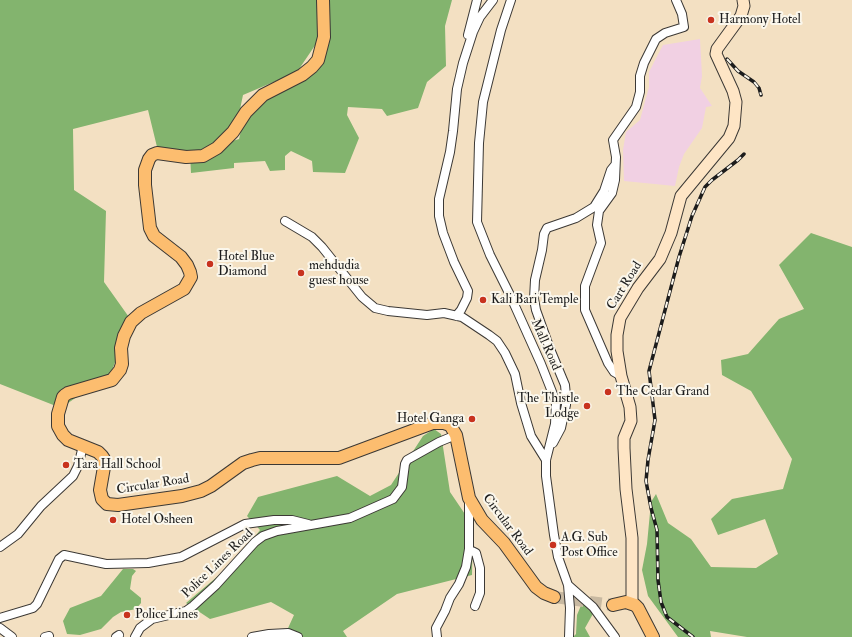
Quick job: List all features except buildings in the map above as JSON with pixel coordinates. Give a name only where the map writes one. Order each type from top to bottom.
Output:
[{"type":"main road","name":"Circular Road","points":[[323,0],[324,37],[318,60],[312,67],[302,75],[262,95],[246,112],[233,132],[217,148],[203,156],[186,157],[157,153],[152,155],[149,159],[145,170],[145,185],[150,228],[154,236],[182,257],[187,265],[191,277],[184,289],[141,313],[131,322],[124,336],[121,348],[122,364],[120,370],[112,380],[68,393],[63,397],[58,414],[58,426],[63,436],[68,440],[98,452],[104,459],[100,490],[102,499],[107,504],[118,505],[182,496],[201,491],[211,486],[243,463],[252,460],[260,458],[339,458],[438,423],[444,423],[450,426],[456,435],[469,498],[482,520],[504,544],[536,587],[544,593],[554,597]]},
{"type":"main road","name":"Cart Road","points":[[632,603],[632,538],[626,489],[624,448],[624,438],[631,421],[630,407],[621,376],[617,351],[617,335],[620,318],[638,288],[660,259],[671,233],[681,196],[729,138],[734,126],[736,102],[733,91],[716,54],[716,49],[741,16],[744,6],[743,0]]},
{"type":"main road","points":[[613,605],[623,602],[632,603],[638,608],[653,637]]},
{"type":"street","points":[[456,316],[467,298],[468,291],[454,262],[443,233],[439,216],[439,199],[453,131],[457,89],[467,47],[469,30],[477,0]]},
{"type":"street","points":[[467,47],[480,17],[493,0]]},
{"type":"street","name":"Mall Road","points":[[511,0],[501,30],[482,102],[478,143],[477,222],[490,255],[541,364],[556,402],[555,424],[546,460],[546,476],[558,557],[568,585],[570,608],[569,637]]},
{"type":"street","points":[[621,376],[614,372],[608,363],[585,310],[585,286],[601,243],[597,225],[599,211],[612,192],[615,180],[616,165],[613,140],[636,107],[640,92],[640,76],[644,63],[656,39],[665,33],[684,27],[682,14],[676,0]]},
{"type":"street","points":[[549,446],[561,428],[566,405],[566,396],[565,385],[536,310],[534,299],[535,280],[544,234],[547,228],[576,218],[594,207],[604,191],[611,170],[616,165]]},
{"type":"street","points":[[284,221],[312,237],[322,247],[362,297],[375,308],[401,313],[427,315],[444,313],[462,317],[497,341],[505,353],[515,374],[529,431],[546,460]]},
{"type":"street","name":"Police Lines Road","points":[[135,637],[145,622],[157,617],[186,611],[216,585],[255,542],[263,536],[277,531],[357,516],[393,499],[402,487],[405,464],[407,460],[456,435]]},
{"type":"street","points":[[0,547],[18,534],[41,506],[73,476],[78,466],[83,446]]},
{"type":"street","points":[[438,637],[436,628],[450,598],[459,584],[466,567],[469,553],[469,498]]},
{"type":"street","points":[[0,618],[33,608],[37,604],[59,559],[64,555],[106,564],[148,563],[181,557],[245,524],[286,520],[313,525]]},
{"type":"street","points":[[469,553],[472,551],[476,553],[480,568],[480,593],[475,606]]},
{"type":"street","points":[[568,585],[593,607],[615,637]]},
{"type":"street","points":[[0,628],[12,637]]},
{"type":"street","points":[[252,637],[288,633],[298,637]]},
{"type":"shaded area","points":[[700,39],[702,76],[700,88],[712,106],[706,107],[702,128],[684,154],[679,167],[675,186],[624,181],[623,150],[626,132],[640,120],[649,87],[649,72],[663,45]]},
{"type":"green space","points":[[0,0],[317,0],[318,41],[297,72],[243,95],[235,133],[194,153],[239,139],[248,102],[304,76],[326,47],[327,0],[452,0],[445,26],[446,66],[427,82],[418,108],[387,116],[382,109],[348,107],[347,115],[359,138],[345,173],[313,172],[312,161],[291,151],[285,156],[285,170],[270,171],[265,161],[234,163],[234,168],[191,173],[190,154],[158,151],[148,110],[73,129],[74,190],[106,211],[104,282],[131,320],[111,373],[61,408],[0,384]]},
{"type":"green space","points":[[811,233],[852,247],[852,637],[747,637],[710,631],[711,637],[678,637],[648,596],[642,570],[647,544],[651,502],[656,494],[668,523],[691,539],[711,567],[756,568],[778,554],[765,519],[718,535],[711,519],[732,499],[783,489],[792,459],[751,391],[722,375],[721,360],[748,354],[779,319],[804,309],[779,265]]},
{"type":"green space","points":[[434,429],[441,434],[450,492],[473,526],[472,575],[397,594],[343,631],[347,637],[284,637],[294,615],[271,602],[210,619],[186,603],[237,560],[260,530],[247,516],[258,497],[337,476],[370,496],[391,485],[423,436]]},
{"type":"green space","points":[[123,569],[133,569],[136,571],[132,576],[130,589],[141,598],[141,603],[136,609],[121,612],[113,617],[101,629],[80,635],[67,634],[63,621],[70,608],[101,596]]},
{"type":"green space","points":[[582,603],[594,612],[585,628],[590,637],[573,637],[576,634],[577,615]]},
{"type":"tunnel","points":[[554,597],[613,605]]},
{"type":"railway","points":[[727,59],[738,71],[754,82],[759,88],[761,95]]},
{"type":"railway","points":[[693,637],[667,617],[661,602],[658,580],[657,530],[646,481],[655,420],[649,371],[679,257],[692,216],[705,187],[744,154]]},
{"type":"place","name":"Harmony Hotel","points":[[711,20]]},
{"type":"place","name":"Hotel Blue Diamond","points":[[210,264]]},
{"type":"place","name":"mehdudia guest house","points":[[301,273]]},
{"type":"place","name":"Kali Bari Temple","points":[[483,300]]},
{"type":"place","name":"The Cedar Grand","points":[[608,392]]},
{"type":"place","name":"The Thistle Lodge","points":[[587,406]]},
{"type":"place","name":"Hotel Ganga","points":[[472,419]]},
{"type":"place","name":"Tara Hall School","points":[[66,465]]},
{"type":"place","name":"Hotel Osheen","points":[[113,520]]},
{"type":"place","name":"A.G. Sub Post Office","points":[[553,545]]},
{"type":"place","name":"Police Lines","points":[[127,615]]}]
